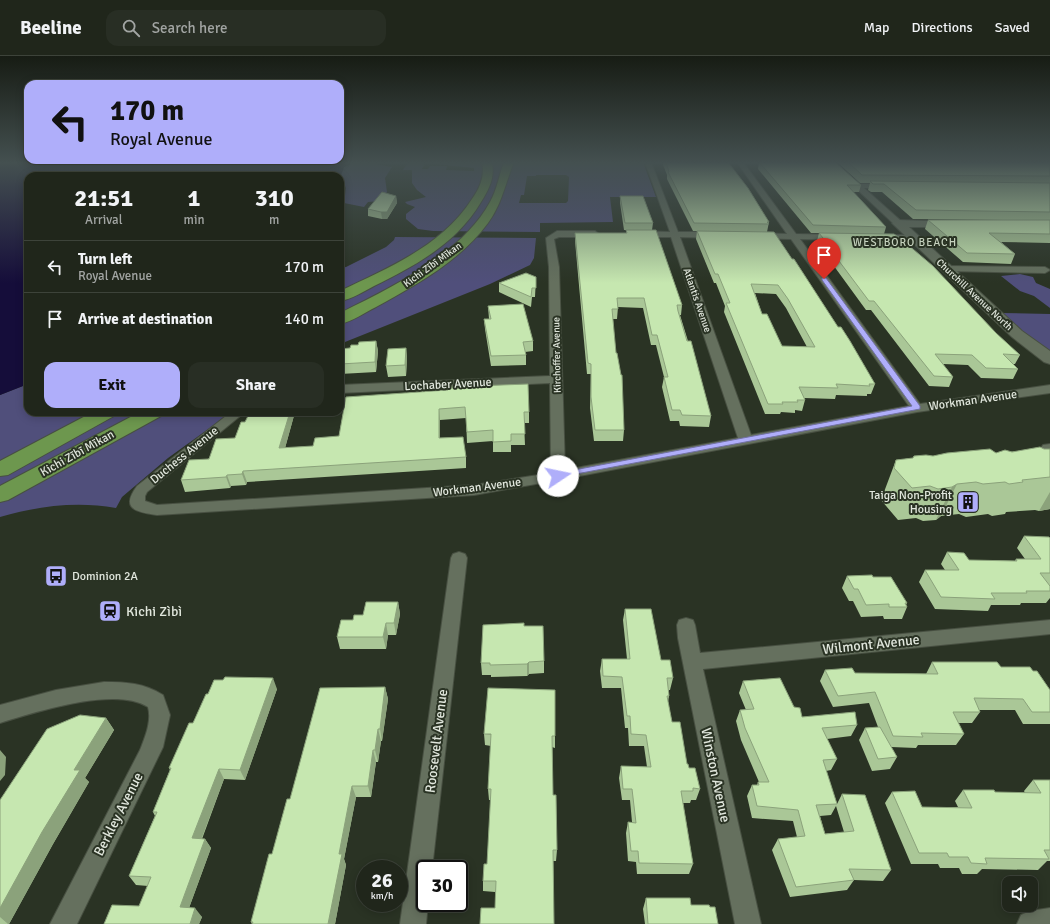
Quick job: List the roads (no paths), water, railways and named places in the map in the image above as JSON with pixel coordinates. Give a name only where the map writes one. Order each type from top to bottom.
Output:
[{"type":"highway","name":"Kichi Zībī Mīkan","points":[[344,295],[407,263],[449,234],[471,211],[476,203]]},
{"type":"highway","name":"Kichi Zībī Mīkan","points":[[344,317],[417,276],[445,257],[472,234],[496,203]]},
{"type":"highway","name":"Kichi Zībī Mīkan","points":[[0,470],[101,416]]},
{"type":"highway","name":"Kichi Zībī Mīkan","points":[[0,495],[147,416]]},
{"type":"street","name":"Atlantis Avenue","points":[[663,203],[745,439]]},
{"type":"street","points":[[768,203],[917,408]]},
{"type":"street","name":"Churchill Avenue North","points":[[875,203],[949,269],[1017,334],[1050,358]]},
{"type":"street","points":[[898,223],[967,224]]},
{"type":"street","name":"Kirchoffer Avenue","points":[[558,476],[554,267],[550,238],[553,235],[607,234]]},
{"type":"street","points":[[631,234],[725,235]]},
{"type":"street","points":[[748,236],[848,237]]},
{"type":"street","points":[[872,238],[914,238]]},
{"type":"street","points":[[949,269],[1045,270]]},
{"type":"street","name":"Lochaber Avenue","points":[[344,389],[556,379]]},
{"type":"street","name":"Workman Avenue","points":[[137,503],[145,508],[158,510],[474,490],[558,476],[745,439],[917,408],[1050,389]]},
{"type":"street","name":"Duchess Avenue","points":[[137,503],[137,496],[142,488],[233,416]]},
{"type":"street","name":"Roosevelt Avenue","points":[[413,924],[459,558]]},
{"type":"street","name":"Winston Avenue","points":[[686,625],[692,662],[748,924]]},
{"type":"street","name":"Wilmont Avenue","points":[[692,662],[1050,627]]},
{"type":"street","name":"Berkley Avenue","points":[[0,714],[75,695],[104,691],[127,691],[145,694],[156,702],[160,714],[156,734],[142,765],[63,924]]},
{"type":"street","points":[[1030,924],[1050,921]]},
{"type":"place","name":"Taiga Non-Profit Housing","points":[[968,502]]},
{"type":"place","name":"Dominion 2A","points":[[56,576]]},
{"type":"place","name":"Kichi Zìbì","points":[[110,611]]},
{"type":"district","name":"WESTBORO BEACH","points":[[905,242]]}]
